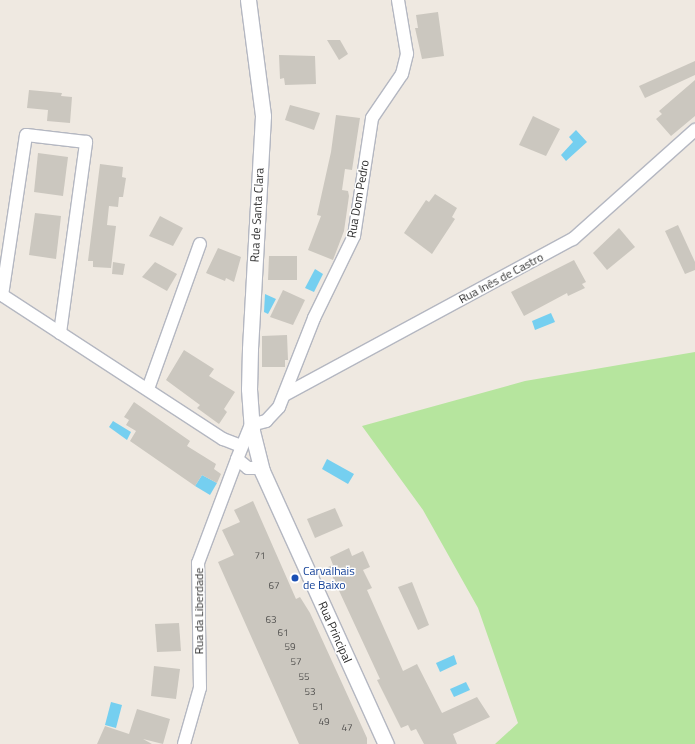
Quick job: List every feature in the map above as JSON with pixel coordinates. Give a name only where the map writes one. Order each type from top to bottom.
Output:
[{"type":"street","name":"Rua de Santa Clara","points":[[248,0],[263,116],[251,309],[249,389],[251,428]]},
{"type":"street","name":"Rua Dom Pedro","points":[[251,428],[271,417],[286,394],[314,318],[354,236],[372,118],[402,74],[407,54],[398,0]]},
{"type":"street","name":"Rua Inês de Castro","points":[[286,394],[573,239],[695,130]]},
{"type":"street","points":[[60,333],[86,142],[26,135],[2,295],[60,333],[148,389],[223,439],[241,446]]},
{"type":"street","points":[[148,389],[200,244]]},
{"type":"street","name":"Rua da Liberdade","points":[[184,744],[200,688],[198,563],[241,446],[251,428]]},
{"type":"street","name":"Rua Principal","points":[[251,428],[261,468],[386,744]]},
{"type":"street","points":[[237,459],[248,468],[261,468]]},
{"type":"green space","points":[[695,352],[695,744],[495,744],[518,723],[478,608],[423,510],[362,426],[525,381]]},
{"type":"water","points":[[576,130],[587,142],[566,161],[561,155],[573,142],[569,137]]},
{"type":"water","points":[[315,269],[323,274],[314,292],[305,288]]},
{"type":"water","points":[[265,294],[276,299],[268,314],[264,312]]},
{"type":"water","points":[[551,313],[555,322],[535,330],[532,321]]},
{"type":"water","points":[[113,421],[131,432],[127,440],[109,427]]},
{"type":"water","points":[[327,459],[354,474],[348,484],[322,469]]},
{"type":"water","points":[[202,475],[217,483],[210,495],[195,486]]},
{"type":"water","points":[[454,655],[457,664],[440,672],[436,663]]},
{"type":"water","points":[[466,682],[470,690],[454,697],[450,689]]},
{"type":"water","points":[[111,702],[122,705],[116,728],[105,725]]},
{"type":"building","points":[[438,12],[444,56],[422,59],[415,28],[418,28],[416,15]]},
{"type":"building","points":[[327,40],[340,40],[348,54],[339,60]]},
{"type":"building","points":[[279,55],[315,56],[316,84],[285,85],[284,78],[280,79]]},
{"type":"building","points":[[695,61],[695,75],[645,98],[639,86]]},
{"type":"building","points":[[695,80],[695,116],[671,136],[656,119],[662,114],[659,111]]},
{"type":"building","points":[[29,90],[62,93],[61,96],[72,97],[70,123],[47,121],[48,110],[27,108]]},
{"type":"building","points":[[290,105],[320,113],[314,130],[285,120]]},
{"type":"building","points":[[336,115],[360,118],[352,170],[345,169],[342,190],[348,191],[349,196],[344,231],[333,260],[308,250],[321,216],[317,215],[331,152]]},
{"type":"building","points":[[533,116],[560,129],[546,156],[519,145]]},
{"type":"building","points":[[38,153],[68,157],[63,196],[34,192]]},
{"type":"building","points":[[100,164],[123,167],[122,177],[126,178],[123,197],[119,197],[118,207],[109,206],[107,225],[116,226],[111,268],[93,267],[93,261],[88,261]]},
{"type":"building","points":[[435,194],[457,208],[452,217],[455,219],[432,254],[404,233],[426,200],[429,202]]},
{"type":"building","points":[[35,213],[61,216],[56,259],[29,255]]},
{"type":"building","points":[[160,216],[183,228],[173,246],[149,236]]},
{"type":"building","points":[[678,225],[695,262],[695,270],[685,274],[665,231]]},
{"type":"building","points":[[619,228],[635,247],[607,270],[593,253]]},
{"type":"building","points":[[218,248],[241,257],[234,282],[226,278],[225,281],[206,273]]},
{"type":"building","points":[[269,256],[297,256],[297,280],[268,280]]},
{"type":"building","points":[[574,260],[586,282],[582,284],[585,288],[568,296],[567,293],[524,316],[511,292]]},
{"type":"building","points":[[113,262],[125,264],[123,275],[112,274]]},
{"type":"building","points":[[155,262],[177,274],[167,291],[142,277]]},
{"type":"building","points":[[283,290],[305,300],[293,325],[270,317]]},
{"type":"building","points":[[287,335],[288,360],[285,360],[285,367],[262,367],[262,336]]},
{"type":"building","points":[[184,350],[214,369],[209,376],[235,392],[224,409],[227,412],[219,424],[197,408],[200,405],[166,380]]},
{"type":"building","points":[[134,402],[190,441],[187,446],[216,464],[214,469],[221,474],[217,483],[202,475],[195,486],[130,441],[136,431],[126,425],[129,420],[124,417]]},
{"type":"building","points":[[253,501],[296,599],[300,597],[310,613],[367,738],[367,744],[299,744],[218,562],[234,555],[222,530],[240,522],[234,510]]},
{"type":"building","points":[[335,508],[343,526],[315,538],[307,519]]},
{"type":"building","points":[[349,548],[352,556],[363,551],[370,567],[363,570],[372,588],[367,590],[403,671],[417,664],[442,713],[477,697],[490,717],[453,734],[457,744],[424,744],[416,729],[411,731],[408,725],[401,728],[377,680],[380,679],[328,567],[333,565],[330,557]]},
{"type":"building","points":[[412,582],[429,625],[418,630],[398,587]]},
{"type":"building","points":[[179,623],[181,651],[157,652],[155,624]]},
{"type":"building","points":[[154,666],[180,669],[176,699],[151,696]]},
{"type":"building","points":[[137,709],[170,719],[163,744],[143,739],[152,744],[97,744],[105,726],[129,734]]},
{"type":"place","name":"Carvalhais de Baixo","points":[[295,578]]}]
